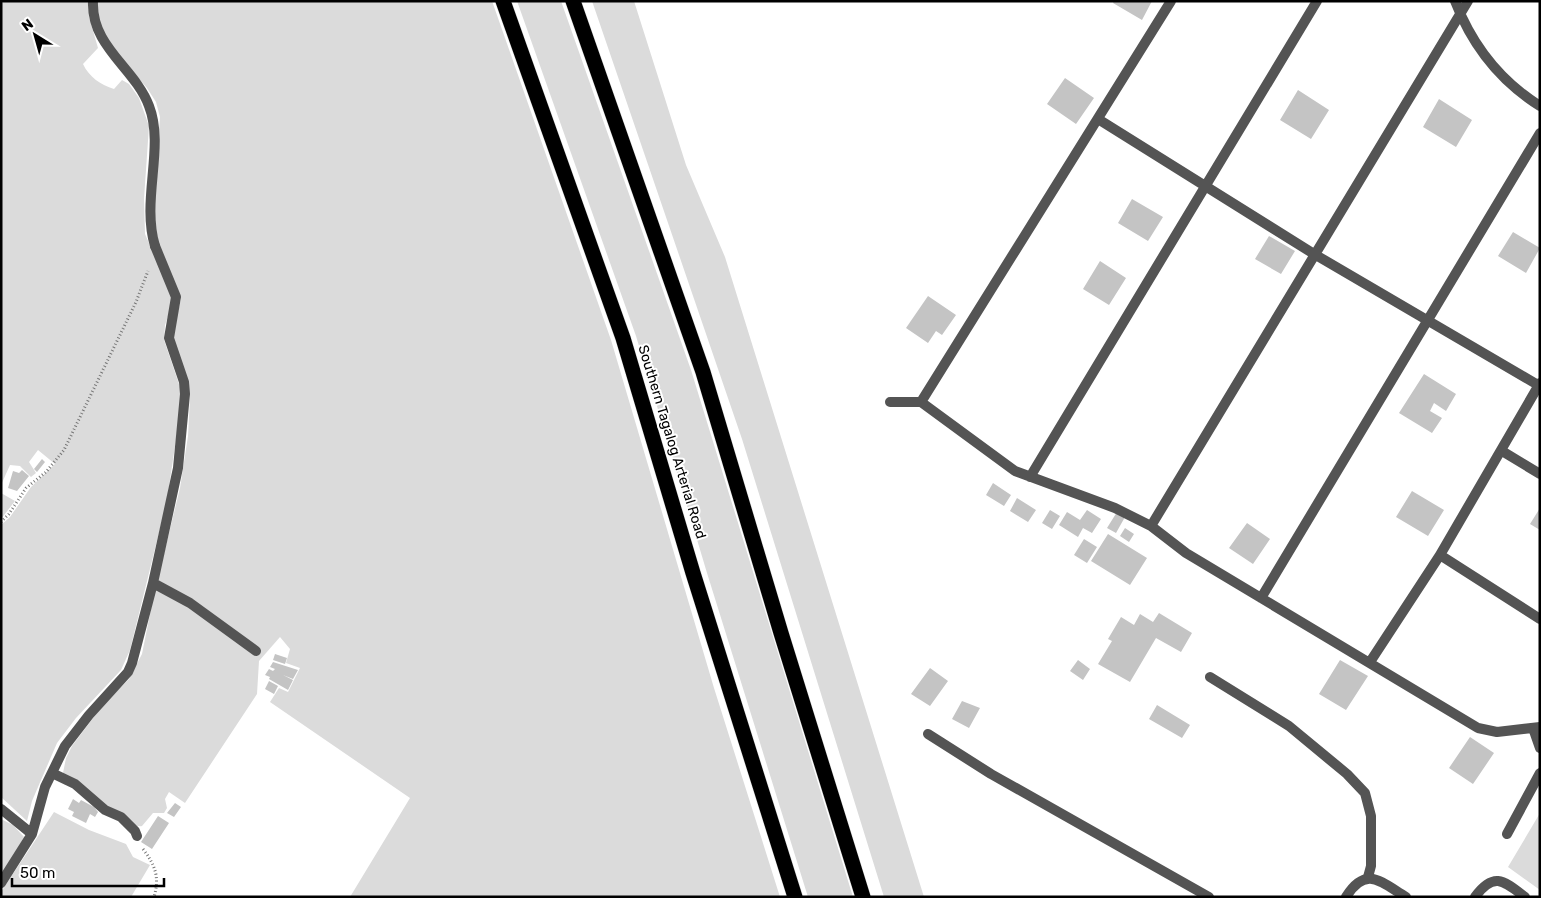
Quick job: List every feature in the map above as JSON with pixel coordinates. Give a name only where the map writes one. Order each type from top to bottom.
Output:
[{"type":"highway","name":"Southern Tagalog Arterial Road","points":[[503,1],[629,354],[699,592],[795,897]]},
{"type":"highway","points":[[573,1],[703,372],[780,633],[864,897]]},
{"type":"street","points":[[1,883],[32,834],[39,805],[52,773],[74,733],[128,672],[132,663],[153,583],[178,468],[185,394],[184,382],[170,338],[176,298],[155,246],[150,220],[154,145],[152,114],[139,88],[103,42],[95,22],[93,1]]},
{"type":"street","points":[[921,402],[1098,120],[1170,1]]},
{"type":"street","points":[[1030,477],[1317,1]]},
{"type":"street","points":[[1455,1],[1476,44],[1498,73],[1521,93],[1540,106]]},
{"type":"street","points":[[1151,526],[1468,1]]},
{"type":"street","points":[[1098,120],[1314,254],[1539,384],[1502,451],[1440,555],[1370,662]]},
{"type":"street","points":[[1261,598],[1540,133]]},
{"type":"street","points":[[890,402],[921,402],[1015,471],[1115,508],[1151,526],[1186,553],[1478,728],[1497,732],[1536,728],[1540,748]]},
{"type":"street","points":[[1502,451],[1540,474]]},
{"type":"street","points":[[1440,555],[1540,618]]},
{"type":"street","points":[[153,583],[190,603],[256,651]]},
{"type":"street","points":[[1210,677],[1289,726],[1347,774],[1365,793],[1371,816],[1371,866],[1368,878]]},
{"type":"street","points":[[928,734],[991,774],[1193,893],[1209,897]]},
{"type":"street","points":[[52,773],[78,787],[105,810],[121,817],[135,831],[137,836]]},
{"type":"street","points":[[1507,834],[1540,773]]},
{"type":"street","points":[[1,809],[32,834]]},
{"type":"street","points":[[1346,897],[1358,881],[1368,878],[1377,879],[1406,897]]},
{"type":"street","points":[[1475,897],[1488,883],[1498,880],[1508,884],[1525,897]]},
{"type":"path","points":[[1,522],[9,514],[26,488],[56,462],[64,450],[139,296],[155,246]]},
{"type":"path","points":[[137,836],[138,842],[155,867],[157,880],[154,897]]},
{"type":"shaded area","points":[[5,1],[88,1],[89,17],[98,48],[83,64],[92,77],[100,83],[114,89],[122,80],[129,84],[139,98],[149,126],[144,199],[145,234],[171,293],[171,308],[165,325],[164,340],[181,390],[179,419],[167,500],[130,650],[121,670],[76,718],[57,743],[32,801],[27,821],[1,797],[1,525],[10,517],[31,487],[55,464],[38,450],[29,462],[36,473],[31,477],[20,466],[10,465],[1,485],[1,4]]},
{"type":"shaded area","points":[[97,1],[492,1],[611,340],[714,688],[780,897],[350,897],[410,798],[270,702],[279,688],[288,692],[300,668],[286,663],[290,649],[280,637],[259,661],[257,694],[185,803],[169,792],[165,799],[167,808],[164,813],[153,813],[142,826],[135,825],[114,814],[63,773],[66,758],[72,746],[103,705],[129,679],[142,654],[153,599],[180,488],[188,436],[190,397],[174,341],[174,329],[181,299],[159,244],[155,225],[154,202],[160,117],[156,102],[147,88],[110,45],[99,23]]},
{"type":"shaded area","points":[[517,1],[561,1],[691,370],[853,897],[808,897],[707,573],[636,336]]},
{"type":"shaded area","points":[[592,1],[634,1],[686,165],[725,257],[924,897],[884,897],[742,439]]},
{"type":"shaded area","points":[[1,493],[15,501],[1,519]]},
{"type":"shaded area","points":[[54,812],[89,830],[126,844],[133,857],[150,865],[131,897],[1,897],[1,892]]},
{"type":"shaded area","points":[[1540,813],[1540,890],[1508,867]]},
{"type":"shaded area","points":[[1,819],[13,825],[24,837],[1,878]]},
{"type":"building","points":[[1114,1],[1152,1],[1142,20],[1113,3]]},
{"type":"building","points":[[1065,78],[1094,98],[1076,124],[1047,104]]},
{"type":"building","points":[[1298,90],[1329,110],[1311,139],[1280,120]]},
{"type":"building","points":[[1439,99],[1472,120],[1456,147],[1423,127]]},
{"type":"building","points":[[1132,199],[1163,217],[1148,241],[1118,223]]},
{"type":"building","points":[[1513,232],[1540,248],[1526,273],[1498,256]]},
{"type":"building","points":[[1269,236],[1295,251],[1281,274],[1255,259]]},
{"type":"building","points":[[1100,261],[1126,278],[1109,305],[1083,289]]},
{"type":"building","points":[[928,296],[956,315],[942,335],[936,331],[928,343],[906,328]]},
{"type":"building","points":[[1424,374],[1456,394],[1446,411],[1434,403],[1430,411],[1442,418],[1432,433],[1399,413]]},
{"type":"building","points":[[42,459],[45,462],[37,472],[34,469]]},
{"type":"building","points":[[22,470],[29,476],[17,491],[8,488],[13,471],[19,473]]},
{"type":"building","points":[[993,483],[1011,495],[1004,506],[986,495]]},
{"type":"building","points":[[1412,491],[1444,510],[1428,536],[1396,517]]},
{"type":"building","points":[[1017,498],[1036,510],[1028,522],[1010,511]]},
{"type":"building","points":[[1540,508],[1540,530],[1530,524]]},
{"type":"building","points":[[1050,510],[1060,516],[1052,529],[1042,523]]},
{"type":"building","points":[[1087,510],[1101,519],[1092,533],[1083,528],[1078,537],[1059,525],[1067,512],[1080,520]]},
{"type":"building","points":[[1117,512],[1125,517],[1116,533],[1107,528]]},
{"type":"building","points":[[1247,523],[1270,539],[1253,564],[1229,548]]},
{"type":"building","points":[[1125,528],[1134,534],[1129,542],[1120,536]]},
{"type":"building","points":[[1108,534],[1147,558],[1130,585],[1091,561]]},
{"type":"building","points":[[1084,539],[1097,547],[1087,563],[1074,555]]},
{"type":"building","points":[[1159,613],[1192,633],[1181,652],[1156,638],[1130,682],[1098,664],[1112,641],[1108,639],[1121,617],[1134,625],[1140,614],[1153,622]]},
{"type":"building","points":[[275,654],[287,658],[285,664],[273,660]]},
{"type":"building","points":[[1078,660],[1090,669],[1083,680],[1070,671]]},
{"type":"building","points":[[1340,660],[1368,676],[1346,710],[1319,694]]},
{"type":"building","points":[[273,662],[298,670],[293,679],[283,675],[293,680],[288,690],[265,675],[269,669],[273,671],[275,669],[270,667]]},
{"type":"building","points":[[930,668],[948,681],[930,706],[911,694]]},
{"type":"building","points":[[269,681],[278,686],[274,694],[265,689]]},
{"type":"building","points":[[962,701],[980,708],[969,728],[952,719]]},
{"type":"building","points":[[1157,705],[1190,725],[1182,738],[1149,719]]},
{"type":"building","points":[[1470,737],[1494,753],[1473,784],[1449,768]]},
{"type":"building","points":[[73,799],[79,803],[81,800],[94,807],[98,812],[95,817],[90,814],[86,823],[72,816],[74,812],[68,809]]},
{"type":"building","points":[[175,803],[181,807],[174,817],[167,813]]},
{"type":"building","points":[[158,816],[169,823],[152,849],[141,842]]}]
